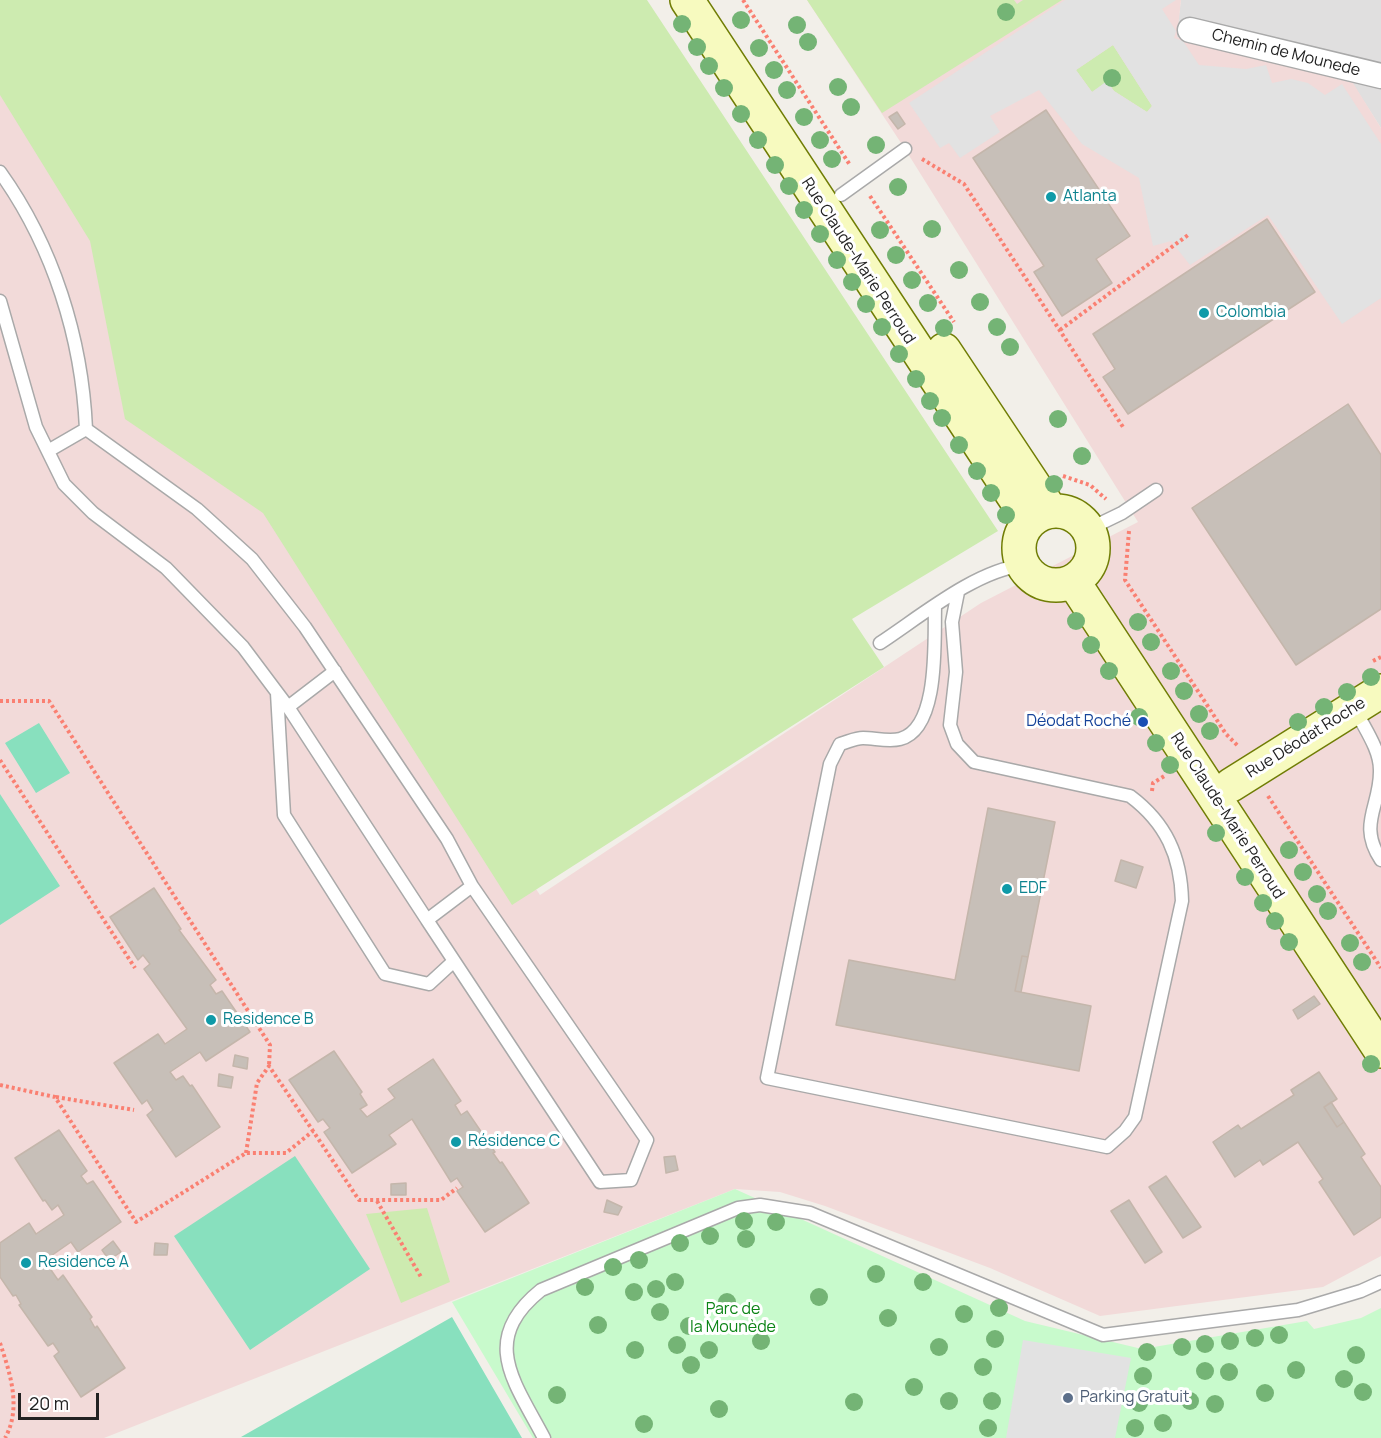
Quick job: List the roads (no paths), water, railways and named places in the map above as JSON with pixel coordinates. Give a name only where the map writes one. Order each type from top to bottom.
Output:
[{"type":"street","name":"Rue Claude-Marie Perroud","points":[[687,0],[1041,516]]},
{"type":"street","name":"Rue Claude-Marie Perroud","points":[[714,0],[841,195],[1041,516]]},
{"type":"street","name":"Chemin de Mounede","points":[[1190,30],[1381,76]]},
{"type":"street","points":[[1066,512],[1079,518],[1089,530],[1093,543],[1093,556],[1080,574],[1059,585],[1044,583],[1032,576],[1023,565],[1019,542],[1041,516],[1066,512]]},
{"type":"street","name":"Rue Claude-Marie Perroud","points":[[1080,574],[1231,785],[1381,1020]]},
{"type":"street","name":"Rue Claude-Marie Perroud","points":[[1080,574],[1381,1051]]},
{"type":"street","name":"Rue Déodat Roche","points":[[1231,785],[1368,700]]},
{"type":"lane","points":[[841,195],[905,149]]},
{"type":"lane","points":[[0,171],[56,271],[84,384],[86,429]]},
{"type":"lane","points":[[0,301],[36,427],[64,484],[93,513],[166,568],[243,646],[288,707],[600,1182],[631,1180],[647,1140],[472,886],[447,839],[305,627],[252,558],[197,509],[86,429]]},
{"type":"lane","points":[[48,451],[86,429]]},
{"type":"lane","points":[[1089,530],[1122,513],[1156,490]]},
{"type":"lane","points":[[880,643],[983,576],[1002,567],[1023,565]]},
{"type":"lane","points":[[935,607],[933,672],[927,711],[916,731],[900,740],[860,738],[840,744],[830,764],[767,1078],[1107,1147],[1125,1131],[1135,1117],[1182,901],[1181,878],[1174,850],[1151,812],[1130,796],[974,762],[957,744],[950,725],[956,672],[952,622],[958,592]]},
{"type":"lane","points":[[288,707],[335,671]]},
{"type":"lane","points":[[277,692],[285,815],[385,974],[429,984],[454,961]]},
{"type":"lane","points":[[1368,700],[1380,772],[1369,827],[1370,839],[1381,860]]},
{"type":"lane","points":[[427,920],[472,886]]},
{"type":"lane","points":[[544,1438],[510,1373],[506,1348],[511,1322],[523,1305],[541,1290],[738,1208],[760,1205],[810,1213],[1103,1335],[1298,1310],[1361,1291],[1381,1282]]},
{"type":"place","name":"Atlanta","points":[[1051,197]]},
{"type":"place","name":"Colombia","points":[[1204,313]]},
{"type":"place","name":"Déodat Roché","points":[[1143,722]]},
{"type":"place","name":"EDF","points":[[1007,889]]},
{"type":"place","name":"Residence B","points":[[211,1020]]},
{"type":"place","name":"Résidence C","points":[[456,1142]]},
{"type":"place","name":"Residence A","points":[[26,1263]]},
{"type":"place","name":"Parking Gratuit","points":[[1068,1398]]},
{"type":"park label","name":"Parc de la Mounède","points":[[733,1319]]}]
